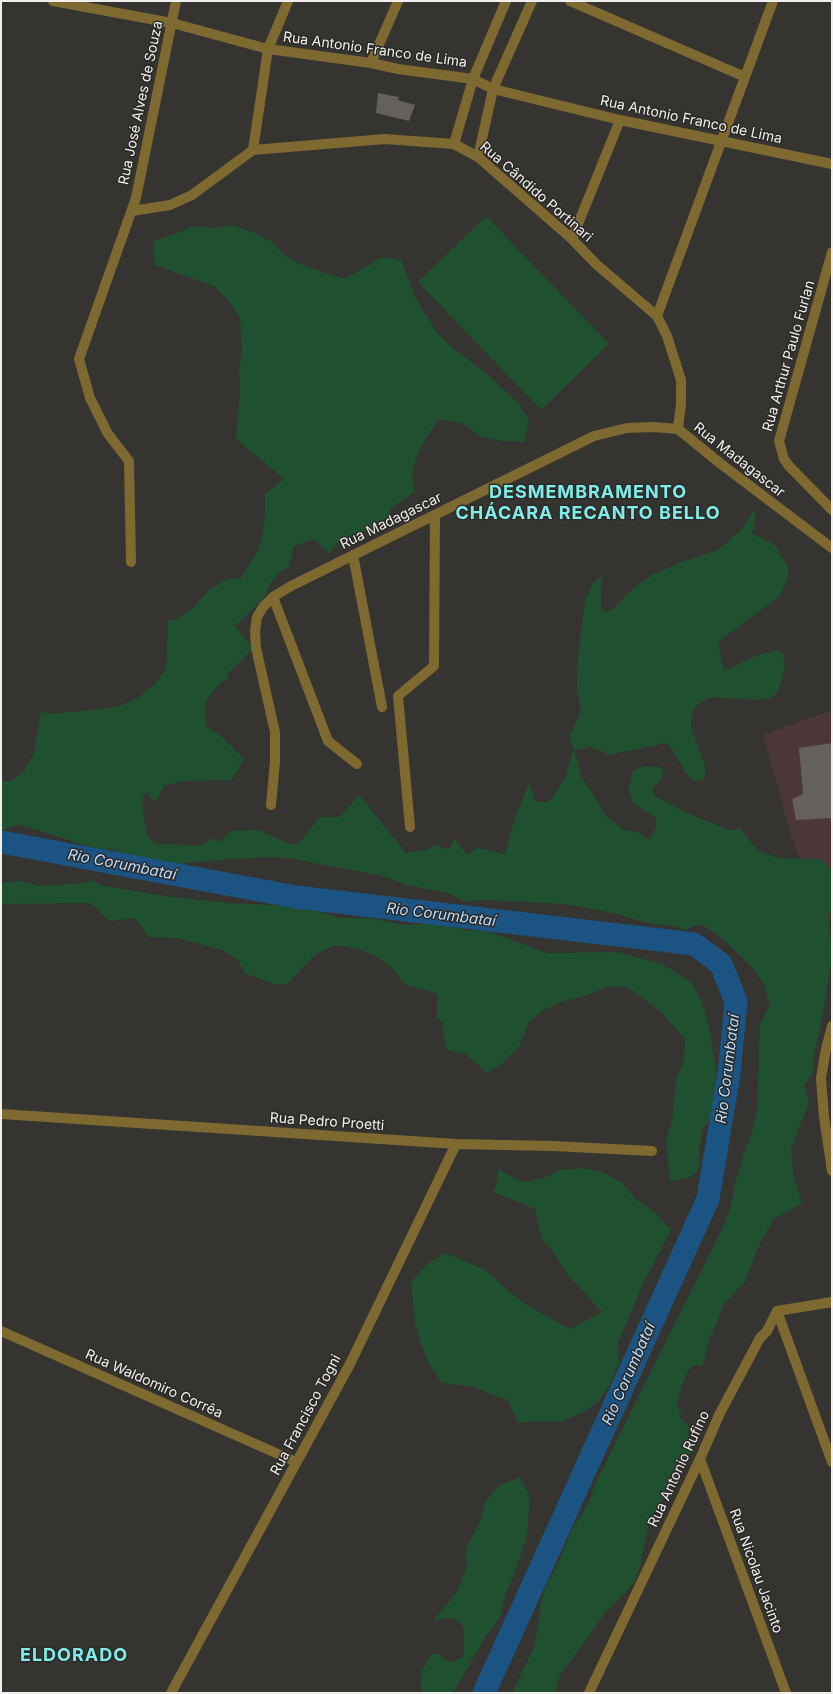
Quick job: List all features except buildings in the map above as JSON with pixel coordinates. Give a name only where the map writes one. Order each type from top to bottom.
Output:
[{"type":"street","name":"Rua Antonio Franco de Lima","points":[[53,1],[172,23],[268,49],[398,69],[473,78],[493,89],[620,120],[832,164]]},
{"type":"street","name":"Rua José Alves de Souza","points":[[132,562],[129,461],[108,434],[90,398],[79,359],[132,211],[176,1]]},
{"type":"street","points":[[132,211],[170,205],[192,195],[253,150],[268,49],[288,1]]},
{"type":"street","points":[[371,64],[398,1]]},
{"type":"street","points":[[454,144],[473,78],[506,1]]},
{"type":"street","points":[[478,157],[493,89],[532,1]]},
{"type":"street","points":[[570,1],[745,77]]},
{"type":"street","points":[[657,316],[773,1]]},
{"type":"street","points":[[572,239],[620,120]]},
{"type":"street","name":"Rua Cândido Portinari","points":[[253,150],[385,140],[454,144],[478,157],[572,239],[596,264],[657,316],[667,336],[681,380],[681,404],[678,429]]},
{"type":"street","name":"Rua Arthur Paulo Furlan","points":[[832,252],[779,441],[784,458],[789,466],[832,510]]},
{"type":"street","name":"Rua Madagascar","points":[[271,805],[275,762],[275,732],[256,648],[255,624],[263,607],[273,597],[291,586],[594,436],[627,428],[653,427],[678,429],[727,469],[832,548]]},
{"type":"street","points":[[410,827],[398,696],[434,666],[435,515]]},
{"type":"street","points":[[353,555],[382,707]]},
{"type":"street","points":[[273,597],[328,741],[357,764]]},
{"type":"street","points":[[832,1026],[821,1078],[824,1117],[832,1170]]},
{"type":"street","name":"Rua Pedro Proetti","points":[[1,1114],[456,1144],[553,1146],[652,1151]]},
{"type":"street","name":"Rua Francisco Togni","points":[[171,1693],[350,1364],[456,1144]]},
{"type":"street","points":[[832,1302],[776,1311],[832,1462]]},
{"type":"street","name":"Rua Antonio Rufino","points":[[589,1693],[700,1459],[720,1413],[760,1338],[767,1331],[776,1311]]},
{"type":"street","name":"Rua Waldomiro Corrêa","points":[[1,1331],[296,1462]]},
{"type":"street","name":"Rua Nicolau Jacinto","points":[[700,1459],[786,1693]]},
{"type":"shaded area","points":[[832,710],[832,924],[793,843],[763,735]]},
{"type":"green space","points":[[486,216],[609,344],[541,410],[418,282]]},
{"type":"green space","points":[[233,225],[271,241],[286,256],[304,266],[343,279],[361,270],[381,257],[401,260],[416,299],[438,334],[454,349],[487,374],[518,403],[529,421],[524,442],[501,441],[480,436],[464,424],[439,419],[418,453],[412,472],[415,492],[390,509],[392,520],[338,542],[329,554],[314,539],[294,546],[289,567],[280,572],[270,584],[264,598],[235,626],[253,649],[228,673],[227,679],[219,684],[205,702],[206,726],[222,737],[244,759],[232,780],[183,781],[164,786],[155,803],[146,791],[142,800],[144,820],[148,837],[156,844],[202,845],[213,838],[220,842],[231,831],[259,830],[287,843],[298,844],[320,817],[340,817],[359,795],[406,853],[426,850],[438,845],[443,849],[450,848],[454,838],[467,855],[477,848],[505,854],[514,821],[529,783],[536,802],[547,802],[553,797],[564,779],[574,749],[569,737],[581,711],[577,689],[578,655],[585,601],[593,583],[602,576],[601,608],[605,612],[613,609],[632,589],[650,576],[679,563],[718,550],[743,528],[754,509],[756,518],[752,533],[775,545],[788,568],[788,577],[780,596],[718,642],[724,671],[760,654],[778,650],[783,654],[785,669],[777,693],[768,699],[757,700],[711,697],[697,705],[692,714],[691,727],[705,765],[705,776],[702,781],[695,781],[687,775],[669,745],[665,743],[609,755],[591,747],[574,750],[582,777],[605,815],[624,830],[640,833],[648,840],[656,828],[656,818],[633,803],[628,788],[633,771],[644,766],[659,767],[663,771],[662,780],[652,788],[654,795],[683,811],[731,831],[740,828],[757,850],[777,858],[820,859],[832,871],[832,911],[828,915],[832,955],[823,1015],[814,1055],[813,1073],[804,1086],[809,1101],[791,1150],[794,1178],[802,1203],[774,1219],[761,1241],[745,1281],[723,1306],[709,1341],[703,1366],[692,1365],[686,1375],[677,1406],[682,1414],[680,1417],[689,1427],[688,1436],[696,1444],[649,1522],[640,1567],[633,1584],[605,1613],[559,1677],[555,1693],[512,1693],[533,1649],[538,1627],[540,1605],[546,1586],[556,1568],[573,1527],[587,1506],[596,1482],[723,1227],[731,1206],[735,1183],[752,1132],[757,1111],[760,1024],[770,1005],[764,985],[753,968],[722,938],[701,924],[683,930],[676,926],[648,923],[613,913],[564,904],[490,900],[463,901],[448,893],[407,885],[383,876],[293,859],[271,857],[166,865],[145,860],[114,858],[118,850],[97,849],[17,824],[1,831],[1,781],[11,781],[24,771],[34,753],[41,711],[49,714],[118,707],[139,697],[155,684],[166,668],[168,621],[177,619],[191,610],[210,589],[225,580],[235,578],[239,580],[256,554],[263,535],[265,494],[284,479],[236,439],[240,391],[239,371],[242,351],[240,318],[229,301],[214,286],[155,265],[153,242],[194,226],[214,228]]},
{"type":"green space","points":[[90,880],[104,886],[165,896],[227,903],[273,905],[320,912],[339,918],[369,918],[403,925],[438,923],[465,930],[487,931],[547,953],[617,952],[662,964],[692,983],[702,1003],[708,1023],[721,1106],[703,1128],[699,1149],[700,1168],[689,1178],[670,1181],[666,1140],[672,1121],[676,1079],[684,1061],[685,1039],[661,1012],[627,987],[607,987],[545,1009],[529,1022],[519,1047],[504,1062],[487,1073],[466,1054],[446,1050],[442,1022],[437,1017],[437,994],[405,984],[392,968],[376,956],[355,948],[335,945],[316,954],[287,984],[274,984],[244,973],[238,960],[222,950],[177,938],[148,937],[135,918],[110,921],[90,903],[1,904],[1,883],[19,881],[41,886],[85,883]]},
{"type":"green space","points":[[583,1168],[604,1173],[622,1183],[636,1199],[652,1210],[668,1227],[672,1228],[643,1284],[618,1343],[619,1363],[610,1384],[599,1401],[581,1413],[561,1422],[539,1421],[518,1423],[508,1400],[470,1386],[442,1383],[430,1365],[421,1345],[415,1323],[411,1282],[426,1265],[445,1253],[484,1269],[516,1297],[535,1310],[570,1329],[602,1312],[566,1273],[555,1254],[541,1238],[535,1209],[493,1192],[498,1180],[498,1169],[522,1182],[541,1179],[560,1170]]},
{"type":"green space","points":[[519,1477],[530,1496],[527,1537],[514,1575],[505,1595],[500,1617],[486,1636],[453,1693],[423,1693],[420,1683],[422,1671],[431,1654],[438,1654],[451,1663],[464,1656],[464,1631],[461,1623],[455,1619],[445,1618],[433,1621],[456,1593],[459,1587],[467,1566],[466,1556],[464,1556],[467,1546],[479,1524],[486,1501],[499,1486]]},
{"type":"waterway","name":"Rio Corumbataí","points":[[1,842],[296,897],[694,944],[721,964],[736,1002],[729,1074],[708,1199],[484,1693]]},
{"type":"district","name":"DESMEMBRAMENTO CHÁCARA RECANTO BELLO","points":[[588,503]]},
{"type":"district","name":"ELDORADO","points":[[74,1656]]}]
